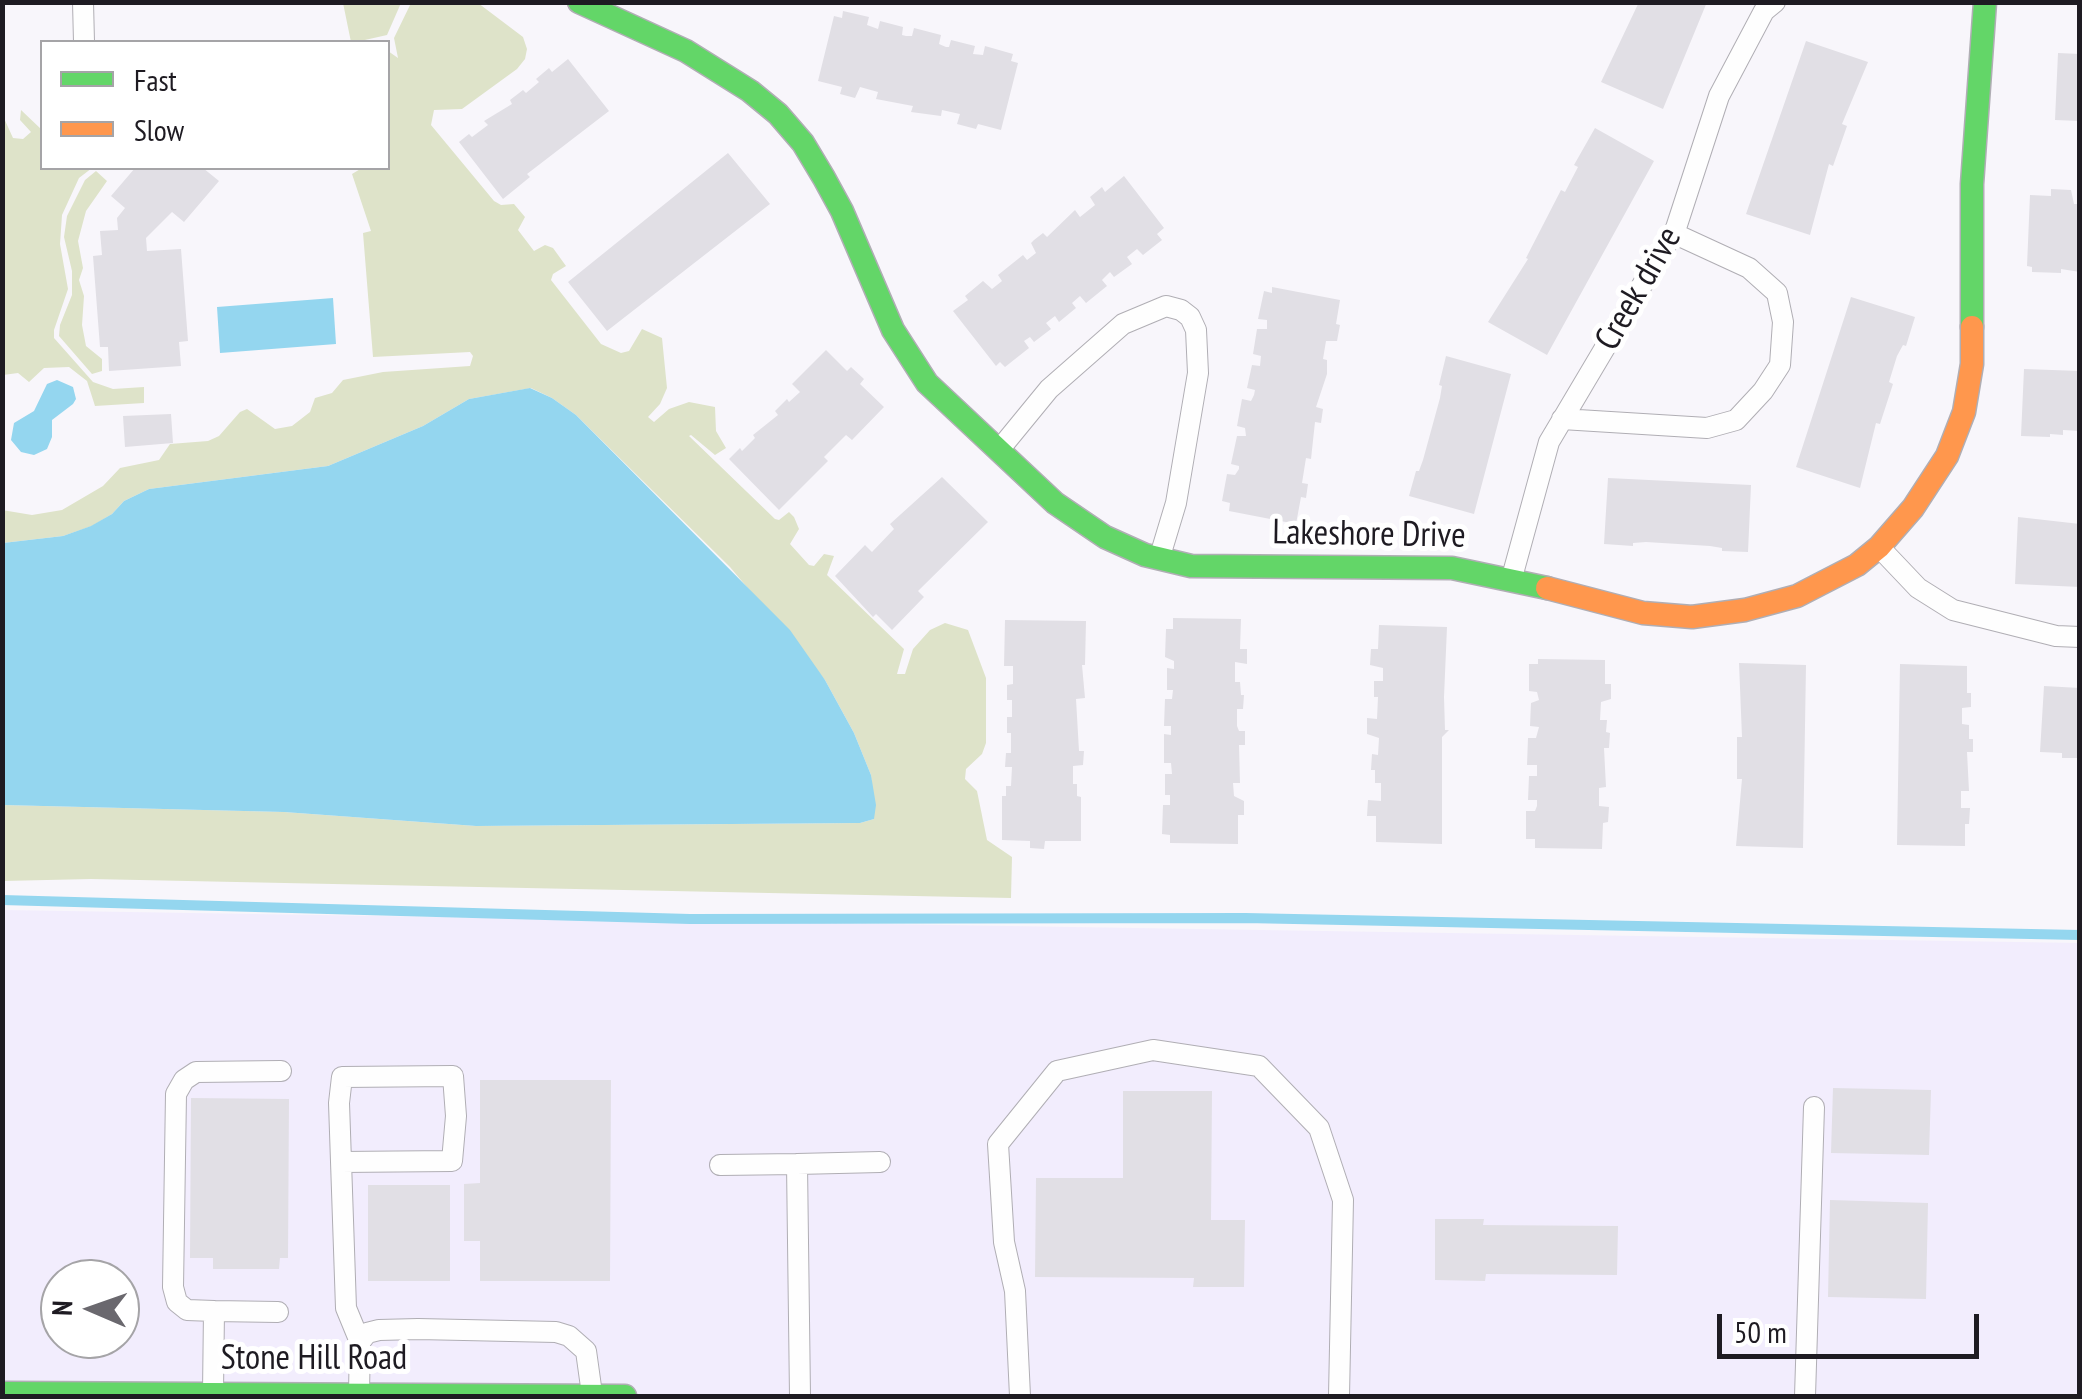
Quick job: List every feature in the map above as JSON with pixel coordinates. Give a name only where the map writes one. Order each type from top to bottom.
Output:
[{"type":"street","name":"Lakeshore Drive","points":[[579,2],[686,51],[778,114],[802,144],[842,211],[909,359],[940,398],[997,451],[1073,518],[1114,542],[1191,566],[1452,568],[1512,579],[1620,609],[1692,617],[1745,610],[1797,596],[1857,565],[1913,508],[1946,456],[1964,412],[1972,364],[1972,184],[1985,2]]},
{"type":"street","name":"Stone Hill Road","points":[[16,1394],[625,1396]]},
{"type":"lane","points":[[83,2],[84,40]]},
{"type":"lane","name":"Creek drive","points":[[1512,579],[1548,442],[1673,233],[1719,96],[1764,11],[1775,2]]},
{"type":"lane","points":[[1562,420],[1707,428],[1736,420],[1780,365],[1783,322],[1777,293],[1749,268],[1673,233]]},
{"type":"lane","points":[[997,451],[1050,389],[1123,324],[1166,306],[1181,310],[1196,330],[1198,373],[1176,503],[1159,559]]},
{"type":"lane","points":[[1879,546],[1918,588],[1953,610],[2056,636],[2080,637]]},
{"type":"lane","points":[[1020,1396],[1015,1291],[1004,1242],[998,1144],[1057,1071],[1152,1050],[1258,1066],[1318,1128],[1344,1200],[1340,1396]]},
{"type":"lane","points":[[278,1312],[187,1310],[177,1302],[172,1288],[176,1094],[184,1080],[196,1072],[282,1071]]},
{"type":"lane","points":[[341,1162],[452,1161],[454,1076],[342,1076],[339,1104],[346,1308],[364,1338],[359,1396]]},
{"type":"lane","points":[[1806,1396],[1814,1108]]},
{"type":"lane","points":[[720,1165],[880,1162]]},
{"type":"lane","points":[[796,1164],[800,1396]]},
{"type":"lane","points":[[213,1394],[214,1311]]},
{"type":"lane","points":[[364,1338],[380,1330],[556,1332],[569,1336],[586,1351],[592,1396]]},
{"type":"shaded area","points":[[3,910],[2079,943],[2079,1396],[3,1396]]},
{"type":"green space","points":[[343,2],[401,3],[387,35],[351,40]]},
{"type":"green space","points":[[411,3],[478,3],[523,37],[527,49],[517,69],[462,109],[434,110],[431,125],[494,201],[514,204],[525,217],[518,230],[534,251],[545,245],[553,248],[566,266],[553,274],[551,280],[601,344],[621,353],[629,351],[642,329],[662,338],[667,388],[648,417],[654,422],[669,409],[689,402],[715,407],[716,431],[726,448],[715,455],[689,436],[775,519],[789,512],[794,517],[799,529],[790,544],[809,565],[814,566],[824,554],[834,556],[827,575],[904,649],[897,674],[905,674],[913,649],[930,630],[945,623],[968,630],[986,678],[986,743],[982,754],[966,769],[965,779],[977,791],[987,840],[1012,857],[1011,898],[91,879],[3,881],[3,805],[284,812],[476,826],[860,823],[874,819],[871,775],[854,733],[825,680],[730,567],[576,415],[531,388],[469,399],[423,426],[328,466],[149,489],[124,501],[92,526],[63,536],[3,543],[2,510],[32,515],[62,510],[103,486],[120,468],[159,460],[170,444],[208,441],[219,436],[247,409],[275,429],[292,426],[310,412],[315,398],[332,393],[343,380],[383,372],[470,366],[470,352],[373,357],[363,233],[371,231],[352,174],[359,170],[390,170],[390,52],[398,58],[394,38]]},
{"type":"green space","points":[[21,110],[40,128],[40,170],[89,170],[79,178],[62,215],[60,244],[68,289],[54,338],[93,382],[113,389],[144,387],[144,403],[95,406],[87,381],[69,367],[44,368],[29,382],[18,373],[3,375],[3,116],[13,138],[23,139],[31,132],[20,120]]},
{"type":"green space","points":[[96,171],[107,181],[86,211],[78,241],[86,346],[102,359],[102,371],[92,374],[59,336],[72,295],[72,271],[64,237],[67,216],[85,180]]},
{"type":"water","points":[[333,298],[336,344],[220,353],[217,307]]},
{"type":"water","points":[[57,380],[73,387],[76,399],[52,420],[47,449],[34,455],[21,452],[11,440],[14,423],[34,411],[47,384]]},
{"type":"water","points":[[530,388],[576,415],[790,630],[825,680],[854,733],[871,775],[874,819],[860,823],[476,826],[284,812],[3,805],[3,543],[63,536],[91,526],[112,514],[124,501],[149,489],[328,466],[423,426],[469,399]]},
{"type":"building","points":[[1639,2],[1707,2],[1663,109],[1601,82]]},
{"type":"building","points":[[843,11],[869,17],[867,25],[878,29],[880,21],[903,27],[902,35],[906,36],[912,36],[914,28],[941,35],[939,44],[946,47],[951,40],[975,46],[973,54],[983,55],[985,46],[1013,54],[1011,61],[1018,63],[1001,130],[957,124],[960,114],[942,110],[941,116],[911,112],[913,106],[876,99],[878,92],[860,87],[855,98],[840,94],[842,87],[818,81],[834,16],[842,18]]},
{"type":"building","points":[[1806,41],[1868,62],[1842,124],[1847,126],[1833,166],[1829,164],[1810,235],[1746,214]]},
{"type":"building","points":[[2058,53],[2080,54],[2080,121],[2055,120]]},
{"type":"building","points":[[568,59],[609,111],[527,174],[530,177],[503,199],[459,142],[488,125],[484,121],[512,104],[510,100],[523,90],[526,93],[549,68],[552,72]]},
{"type":"building","points":[[1595,128],[1654,161],[1547,355],[1488,322],[1528,259],[1561,190],[1565,192],[1578,167],[1574,165]]},
{"type":"building","points":[[728,153],[770,204],[607,331],[568,282]]},
{"type":"building","points":[[133,170],[205,170],[219,181],[184,222],[172,212],[146,238],[147,251],[181,249],[188,341],[179,342],[181,366],[109,371],[108,347],[100,347],[93,256],[102,255],[100,231],[118,230],[117,218],[125,208],[111,196]]},
{"type":"building","points":[[1124,176],[1164,228],[1157,234],[1162,240],[1143,255],[1137,249],[1127,257],[1132,264],[1114,277],[1110,272],[1102,280],[1107,286],[1086,303],[1080,296],[1072,303],[1076,308],[1059,322],[1055,316],[1046,323],[1051,329],[1034,342],[1030,337],[1024,341],[1029,348],[1005,367],[1000,362],[996,366],[953,311],[983,281],[992,289],[1002,281],[998,275],[1023,255],[1027,260],[1036,253],[1031,243],[1034,240],[1043,233],[1047,237],[1075,210],[1080,217],[1095,205],[1090,197],[1102,187],[1105,192]]},
{"type":"building","points":[[2051,189],[2071,190],[2074,204],[2080,204],[2080,272],[2032,272],[2032,267],[2027,266],[2030,195],[2051,196]]},
{"type":"building","points":[[1272,287],[1340,300],[1337,341],[1326,341],[1323,359],[1327,360],[1327,374],[1316,407],[1323,409],[1321,423],[1315,422],[1311,459],[1306,458],[1302,483],[1308,484],[1306,498],[1301,497],[1296,524],[1229,511],[1230,503],[1222,501],[1227,474],[1235,475],[1239,469],[1231,464],[1237,436],[1246,436],[1245,428],[1237,426],[1242,399],[1251,401],[1254,395],[1255,390],[1247,388],[1252,365],[1260,366],[1261,356],[1253,354],[1257,329],[1267,329],[1267,320],[1258,319],[1264,291],[1272,293]]},
{"type":"building","points":[[1851,297],[1915,317],[1906,346],[1897,356],[1889,382],[1893,384],[1880,424],[1876,423],[1860,488],[1796,467]]},
{"type":"building","points":[[826,350],[847,371],[851,367],[864,379],[860,384],[884,407],[852,440],[846,435],[824,457],[828,461],[779,510],[729,459],[778,415],[775,411],[787,399],[789,402],[800,392],[792,384]]},
{"type":"building","points":[[1446,356],[1511,374],[1474,514],[1409,496],[1440,398]]},
{"type":"building","points":[[2024,369],[2080,371],[2080,431],[2063,430],[2063,435],[2050,437],[2021,436]]},
{"type":"building","points":[[171,414],[173,443],[125,447],[123,416]]},
{"type":"building","points":[[942,477],[988,522],[918,591],[924,597],[892,630],[876,614],[873,617],[835,576],[865,545],[872,552],[894,529],[890,524]]},
{"type":"building","points":[[1608,478],[1751,485],[1748,552],[1646,542],[1633,546],[1604,544]]},
{"type":"building","points":[[2018,517],[2080,524],[2080,587],[2015,584]]},
{"type":"building","points":[[1173,618],[1241,619],[1240,649],[1247,649],[1247,664],[1235,662],[1235,682],[1240,682],[1244,695],[1243,709],[1237,709],[1237,726],[1239,731],[1245,731],[1245,745],[1239,745],[1240,783],[1233,783],[1234,796],[1244,801],[1244,815],[1238,815],[1238,844],[1170,843],[1170,835],[1162,834],[1163,805],[1170,805],[1170,795],[1165,795],[1165,774],[1172,774],[1171,763],[1164,763],[1164,734],[1171,735],[1171,726],[1164,726],[1165,699],[1172,699],[1173,690],[1167,690],[1167,668],[1174,669],[1174,661],[1165,657],[1166,629],[1173,629]]},
{"type":"building","points":[[1005,620],[1086,621],[1082,665],[1085,698],[1076,699],[1083,765],[1073,766],[1073,784],[1077,784],[1077,796],[1081,797],[1081,841],[1045,841],[1044,849],[1030,848],[1030,841],[1002,840],[1002,796],[1006,796],[1006,786],[1011,786],[1012,767],[1005,767],[1006,753],[1011,753],[1007,717],[1012,717],[1012,700],[1007,700],[1007,685],[1013,684],[1013,666],[1004,666]]},
{"type":"building","points":[[1379,625],[1447,627],[1444,697],[1445,730],[1449,730],[1442,737],[1442,844],[1376,842],[1376,816],[1367,816],[1368,800],[1381,801],[1381,783],[1375,783],[1375,770],[1371,770],[1372,754],[1378,755],[1379,738],[1367,734],[1367,718],[1377,719],[1374,681],[1383,681],[1383,668],[1370,665],[1371,649],[1378,649]]},
{"type":"building","points":[[1538,659],[1605,660],[1605,684],[1611,684],[1611,699],[1601,702],[1600,720],[1607,720],[1606,732],[1610,733],[1609,748],[1604,748],[1606,787],[1599,788],[1599,806],[1609,807],[1608,822],[1603,823],[1602,849],[1535,848],[1535,839],[1526,839],[1526,811],[1535,811],[1537,806],[1537,800],[1528,800],[1529,776],[1537,776],[1537,765],[1527,765],[1528,738],[1536,738],[1539,727],[1530,726],[1531,703],[1539,700],[1537,692],[1529,691],[1529,664],[1538,664]]},
{"type":"building","points":[[1739,663],[1806,665],[1803,848],[1736,846],[1742,779],[1737,779],[1737,737],[1742,737]]},
{"type":"building","points":[[1900,664],[1967,666],[1971,707],[1962,708],[1962,724],[1969,725],[1973,752],[1967,752],[1969,791],[1961,791],[1961,808],[1970,808],[1965,846],[1897,845]]},
{"type":"building","points":[[2044,686],[2080,688],[2077,758],[2040,752]]},
{"type":"building","points":[[480,1080],[611,1080],[610,1281],[480,1281],[480,1241],[464,1241],[464,1184],[480,1183]]},
{"type":"building","points":[[1833,1088],[1931,1090],[1929,1155],[1831,1153]]},
{"type":"building","points":[[1123,1091],[1212,1091],[1211,1220],[1245,1220],[1244,1287],[1193,1287],[1194,1278],[1035,1277],[1036,1178],[1123,1178]]},
{"type":"building","points":[[191,1098],[289,1099],[288,1258],[280,1258],[279,1269],[213,1269],[213,1258],[190,1258]]},
{"type":"building","points":[[368,1185],[450,1185],[450,1281],[368,1281]]},
{"type":"building","points":[[1830,1200],[1928,1203],[1926,1299],[1828,1297]]},
{"type":"building","points":[[1435,1219],[1484,1219],[1483,1225],[1618,1226],[1617,1275],[1486,1274],[1485,1281],[1435,1280]]},
{"type":"waterway","points":[[2,900],[690,919],[1245,918],[2080,935]]},
{"type":"traffic: fast","points":[[579,2],[686,51],[750,91],[778,114],[803,143],[824,178],[893,330],[927,383],[1055,503],[1105,537],[1145,555],[1191,566],[1452,568],[1547,588]]},
{"type":"traffic: fast","points":[[1972,327],[1972,184],[1985,2]]},
{"type":"traffic: fast","points":[[2,1393],[625,1396]]},
{"type":"traffic: slow","points":[[1547,588],[1643,613],[1692,617],[1745,610],[1797,596],[1857,565],[1879,547],[1913,508],[1947,456],[1964,412],[1972,364],[1972,327]]}]
